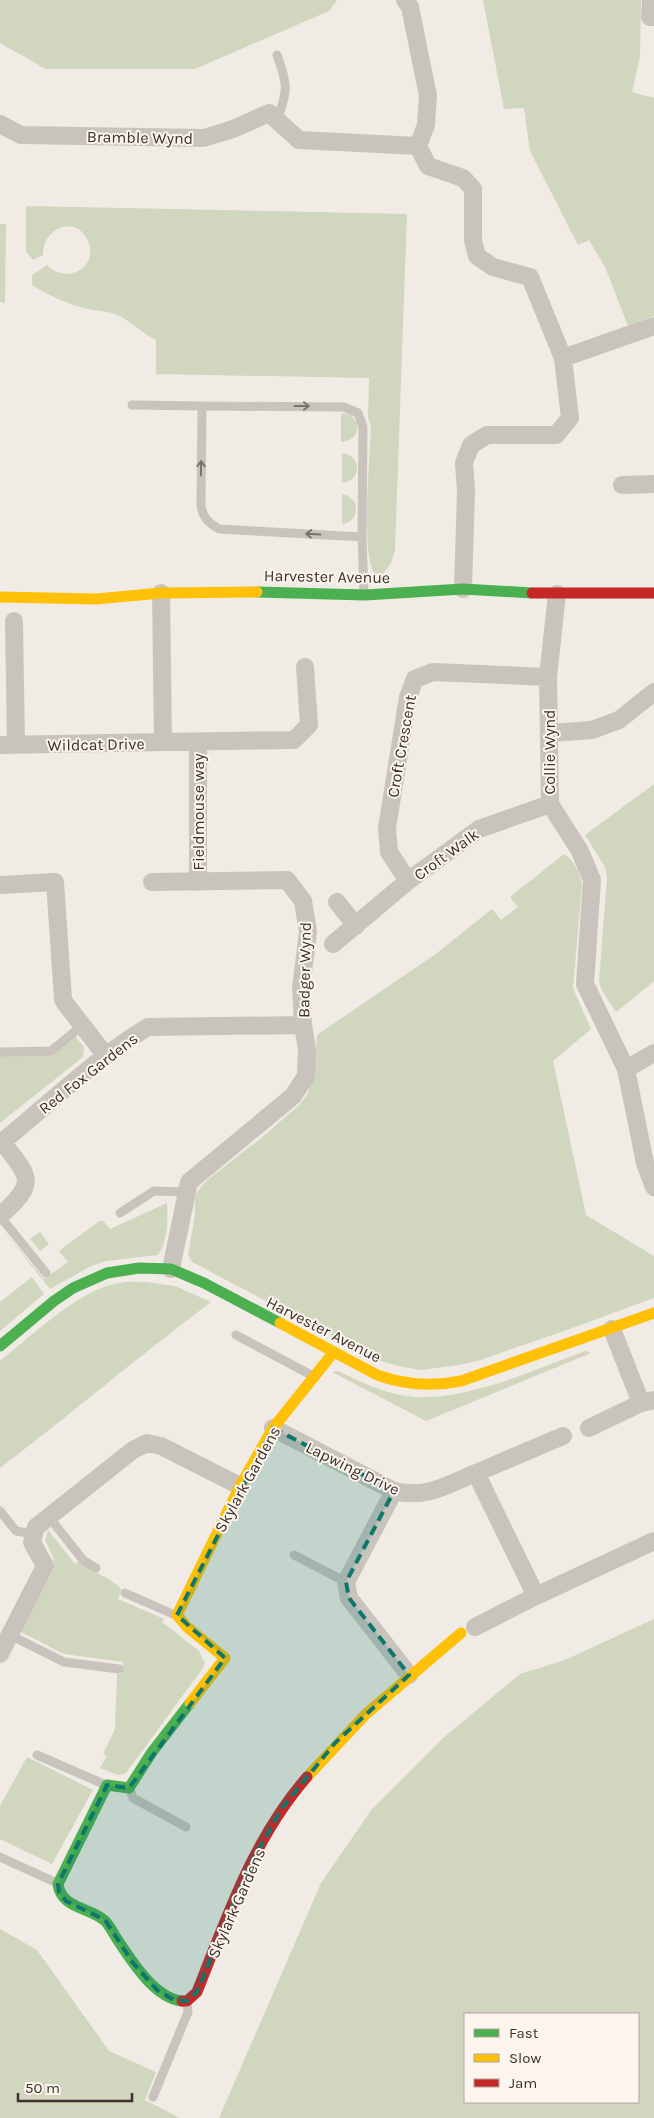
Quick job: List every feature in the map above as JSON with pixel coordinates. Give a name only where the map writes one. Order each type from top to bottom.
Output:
[{"type":"street","points":[[406,0],[410,7],[428,96],[426,125],[418,146],[428,166],[463,178],[473,189],[473,240],[477,256],[493,267],[530,277],[563,358],[570,418],[556,435],[487,435],[471,445],[464,463],[466,491],[463,589]]},
{"type":"street","points":[[651,0],[650,17],[654,18]]},
{"type":"street","name":"Bramble Wynd","points":[[0,124],[21,135],[204,138],[233,129],[269,113],[277,120]]},
{"type":"street","points":[[277,120],[299,140],[418,146]]},
{"type":"street","points":[[563,358],[654,326]]},
{"type":"street","points":[[622,485],[654,484]]},
{"type":"street","name":"Harvester Avenue","points":[[0,597],[96,599],[161,593],[234,591],[364,595],[463,589],[557,594],[654,593]]},
{"type":"street","name":"Wildcat Drive","points":[[8,745],[163,742],[161,593]]},
{"type":"street","name":"Collie Wynd","points":[[557,594],[548,677],[550,804],[580,851],[592,880],[585,984],[626,1069],[645,1163],[654,1187]]},
{"type":"street","points":[[8,745],[14,622]]},
{"type":"street","points":[[163,742],[198,743],[294,740],[309,725],[305,667]]},
{"type":"street","name":"Croft Crescent","points":[[408,881],[389,852],[387,828],[408,697],[415,679],[433,672],[548,677]]},
{"type":"street","points":[[550,733],[592,730],[619,720],[654,692]]},
{"type":"street","name":"Fieldmouse way","points":[[198,743],[198,882]]},
{"type":"street","name":"Croft Walk","points":[[333,944],[408,881],[479,829],[550,804]]},
{"type":"street","name":"Fieldmouse way","points":[[152,882],[287,880]]},
{"type":"street","name":"Badger Wynd","points":[[171,1269],[189,1182],[293,1096],[306,1076],[307,1050],[303,1025],[301,988],[308,932],[303,901],[287,880]]},
{"type":"street","points":[[0,885],[55,882],[63,999],[106,1056]]},
{"type":"street","points":[[337,902],[356,926]]},
{"type":"street","name":"Red Fox Gardens","points":[[0,1216],[24,1193],[26,1178],[22,1167],[1,1142],[106,1056],[148,1027],[303,1025]]},
{"type":"street","points":[[626,1069],[654,1053]]},
{"type":"street","name":"Harvester Avenue","points":[[0,1346],[54,1301],[73,1288],[107,1273],[140,1268],[171,1269],[204,1283],[376,1375],[391,1380],[421,1385],[441,1385],[477,1376],[654,1313]]},
{"type":"street","points":[[589,1428],[647,1401],[612,1329]]},
{"type":"street","name":"Skylark Gardens","points":[[177,1616],[240,1486],[273,1428],[333,1353]]},
{"type":"street","name":"Lapwing Drive","points":[[273,1428],[394,1491],[410,1495],[425,1494],[563,1436]]},
{"type":"street","points":[[0,1654],[45,1566],[32,1542],[36,1527],[133,1450],[146,1443],[161,1446],[240,1486]]},
{"type":"street","points":[[476,1473],[536,1596]]},
{"type":"street","points":[[394,1491],[346,1582],[348,1598],[409,1675]]},
{"type":"street","points":[[468,1630],[654,1541]]},
{"type":"street","points":[[177,1616],[187,1627],[224,1658],[152,1752],[129,1788],[107,1785],[58,1884],[59,1893],[66,1901],[105,1920],[133,1963],[158,1991],[174,2000],[187,2001]]},
{"type":"street","name":"Skylark Gardens","points":[[187,2001],[197,1992],[250,1865],[283,1807],[335,1743],[409,1675],[468,1630]]},
{"type":"lane","points":[[277,56],[286,84],[286,93],[277,120]]},
{"type":"lane","points":[[132,405],[344,407],[358,413],[364,427],[362,537],[364,595]]},
{"type":"lane","points":[[202,406],[201,506],[203,514],[210,523],[219,529],[362,537]]},
{"type":"lane","points":[[0,1052],[51,1051],[83,1025]]},
{"type":"lane","points":[[120,1213],[154,1191],[186,1192]]},
{"type":"lane","name":"Red Fox Gardens","points":[[0,1216],[46,1273]]},
{"type":"lane","points":[[236,1335],[313,1376]]},
{"type":"lane","points":[[0,1511],[16,1531],[34,1534]]},
{"type":"lane","points":[[49,1517],[83,1560],[96,1568]]},
{"type":"lane","points":[[294,1556],[346,1582]]},
{"type":"lane","points":[[125,1593],[177,1616]]},
{"type":"lane","points":[[10,1635],[64,1662],[119,1669]]},
{"type":"lane","points":[[37,1755],[107,1785]]},
{"type":"lane","points":[[129,1788],[133,1798],[186,1826]]},
{"type":"lane","points":[[0,1857],[58,1884]]},
{"type":"lane","name":"Skylark Gardens","points":[[154,2097],[188,2012],[187,2001]]},
{"type":"highlighted area","points":[[273,1428],[394,1491],[346,1582],[349,1598],[409,1675],[335,1743],[283,1807],[250,1865],[197,1992],[187,2001],[174,2000],[158,1991],[133,1963],[105,1920],[66,1901],[59,1893],[58,1884],[107,1785],[129,1788],[225,1658],[177,1615]]},
{"type":"green space","points":[[0,0],[337,0],[329,11],[195,69],[46,69],[0,43]]},
{"type":"green space","points":[[483,0],[641,0],[640,57],[632,92],[654,98],[654,316],[628,326],[605,267],[589,240],[578,245],[530,151],[524,108],[504,109]]},
{"type":"green space","points":[[26,206],[407,214],[395,550],[391,563],[383,574],[374,573],[370,562],[368,545],[367,503],[371,426],[368,418],[369,378],[156,374],[156,340],[118,315],[73,305],[32,285],[32,275],[47,265],[55,271],[64,274],[80,270],[86,265],[90,249],[87,239],[81,231],[67,226],[53,232],[44,246],[43,255],[33,260],[26,251]]},
{"type":"green space","points":[[0,224],[6,224],[5,303],[0,302]]},
{"type":"green space","points":[[341,413],[351,415],[357,423],[357,430],[352,438],[341,442]]},
{"type":"green space","points":[[342,453],[353,458],[357,468],[353,478],[342,483]]},
{"type":"green space","points":[[342,494],[347,495],[355,502],[356,510],[350,521],[342,524]]},
{"type":"green space","points":[[654,784],[654,981],[616,1012],[601,989],[599,981],[607,878],[605,867],[585,835]]},
{"type":"green space","points":[[564,854],[576,867],[582,885],[573,988],[591,1029],[553,1061],[586,1215],[654,1256],[654,1298],[477,1361],[421,1370],[378,1360],[192,1262],[188,1255],[195,1215],[195,1195],[206,1181],[260,1139],[298,1106],[307,1095],[314,1075],[317,1035],[437,953],[492,909],[501,920],[518,907],[510,897]]},
{"type":"green space","points":[[74,1035],[84,1047],[83,1057],[0,1123],[0,1056],[51,1054]]},
{"type":"green space","points":[[167,1203],[166,1236],[158,1255],[106,1261],[91,1266],[50,1289],[0,1226],[44,1279],[68,1262],[59,1251],[99,1221],[103,1221],[110,1229]]},
{"type":"green space","points":[[40,1232],[49,1244],[40,1251],[30,1239]]},
{"type":"green space","points":[[32,1277],[44,1294],[0,1331],[0,1302]]},
{"type":"green space","points":[[146,1282],[175,1286],[211,1302],[0,1468],[0,1361],[56,1315],[88,1294],[103,1287],[119,1283]]},
{"type":"green space","points":[[585,1351],[591,1353],[426,1421],[332,1372],[338,1371],[388,1392],[406,1396],[427,1397],[450,1395],[497,1384]]},
{"type":"green space","points":[[48,1530],[75,1564],[79,1561],[121,1589],[118,1599],[164,1619],[162,1622],[199,1651],[205,1663],[126,1773],[118,1775],[100,1768],[107,1756],[103,1754],[115,1729],[117,1674],[122,1674],[123,1662],[64,1654],[21,1632],[54,1569],[53,1557],[45,1540]]},
{"type":"green space","points":[[654,1619],[654,2118],[219,2118],[321,1883],[372,1809],[443,1738],[520,1674],[565,1660]]},
{"type":"green space","points":[[27,1757],[93,1790],[52,1864],[0,1839],[0,1806]]},
{"type":"green space","points":[[0,1929],[37,1950],[109,2051],[156,2072],[145,2100],[180,2118],[0,2118]]},
{"type":"traffic: fast","points":[[257,592],[365,595],[463,589],[532,593]]},
{"type":"traffic: fast","points":[[0,1346],[54,1301],[73,1288],[107,1273],[139,1268],[171,1269],[204,1283],[280,1323]]},
{"type":"traffic: fast","points":[[182,2001],[162,1993],[153,1986],[136,1967],[106,1922],[98,1916],[70,1903],[60,1892],[58,1884],[107,1785],[129,1788],[152,1752],[190,1703]]},
{"type":"traffic: slow","points":[[0,597],[96,599],[161,593],[257,592]]},
{"type":"traffic: slow","points":[[280,1323],[377,1375],[408,1383],[440,1384],[461,1381],[654,1313]]},
{"type":"traffic: slow","points":[[190,1703],[225,1658],[187,1627],[177,1615],[240,1486],[273,1428],[333,1353]]},
{"type":"traffic: slow","points":[[307,1777],[366,1714],[461,1633]]},
{"type":"traffic: jam","points":[[532,593],[654,593]]},
{"type":"traffic: jam","points":[[182,2001],[187,2001],[197,1992],[231,1907],[256,1852],[271,1826],[307,1777]]}]
